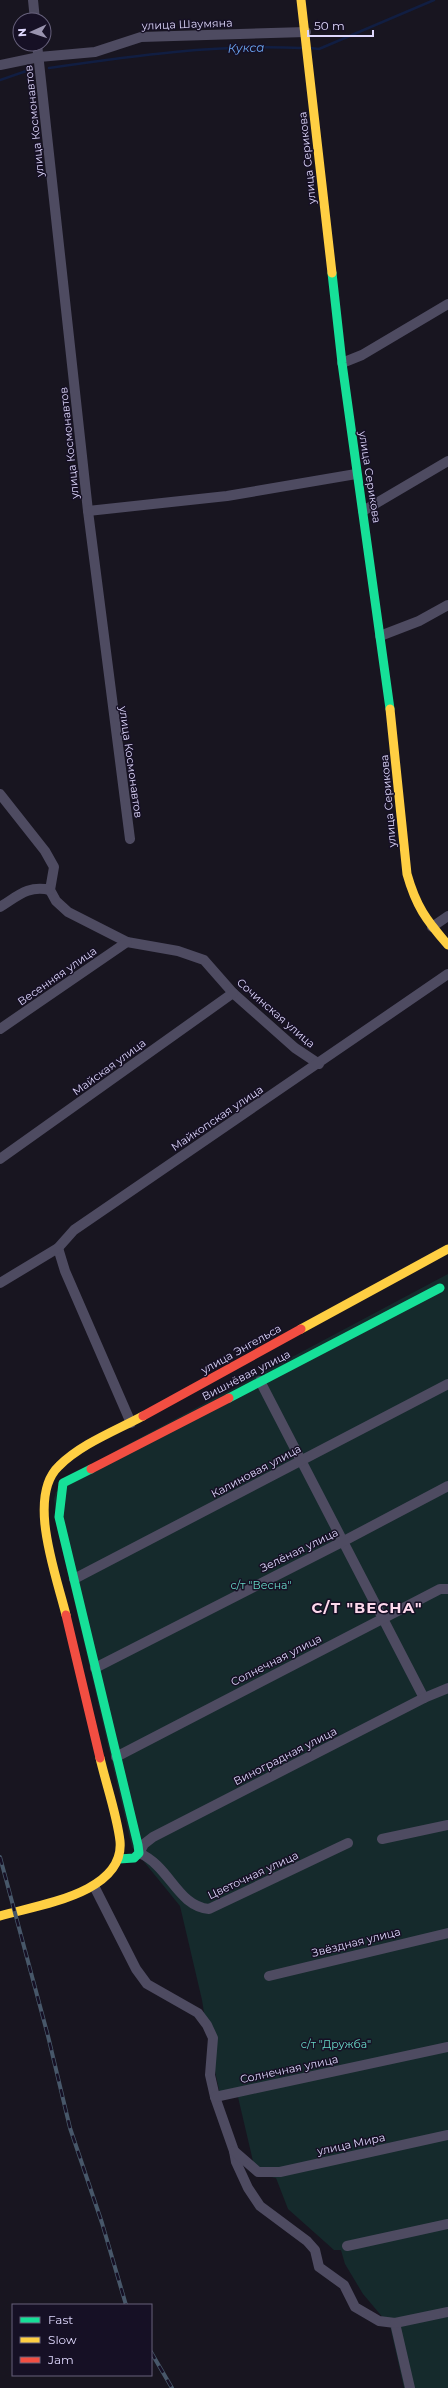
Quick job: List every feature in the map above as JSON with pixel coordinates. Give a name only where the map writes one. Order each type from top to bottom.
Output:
[{"type":"street","points":[[33,0],[34,12]]},
{"type":"street","name":"улица Серикова","points":[[301,0],[342,364],[400,790],[407,874],[414,899],[432,927],[448,945]]},
{"type":"street","name":"улица Шаумяна","points":[[0,65],[39,56],[95,52],[141,37],[306,36]]},
{"type":"street","name":"улица Космонавтов","points":[[38,52],[88,510],[130,839]]},
{"type":"street","points":[[342,364],[362,355],[448,304]]},
{"type":"street","points":[[363,511],[448,461]]},
{"type":"street","points":[[88,510],[228,496],[356,474]]},
{"type":"street","points":[[380,636],[418,621],[448,605]]},
{"type":"street","points":[[0,794],[46,851],[54,867],[50,890],[38,888],[25,892],[0,907]]},
{"type":"street","name":"Сочинская улица","points":[[50,890],[56,901],[68,912],[127,942],[178,951],[204,960],[233,993],[296,1048],[319,1064]]},
{"type":"street","points":[[432,927],[448,916]]},
{"type":"street","name":"Весенняя улица","points":[[0,1030],[127,942]]},
{"type":"street","name":"Майкопская улица","points":[[0,1283],[58,1248],[74,1230],[319,1064],[448,974]]},
{"type":"street","name":"Майская улица","points":[[0,1159],[233,993]]},
{"type":"street","points":[[58,1248],[65,1271],[130,1423]]},
{"type":"street","name":"улица Энгельса","points":[[119,1860],[118,1835],[43,1518],[43,1497],[50,1474],[69,1457],[448,1249]]},
{"type":"street","name":"Вишнёвая улица","points":[[74,1579],[59,1517],[63,1483],[260,1381],[367,1328],[440,1288]]},
{"type":"street","points":[[260,1381],[300,1461],[424,1698]]},
{"type":"street","name":"Калиновая улица","points":[[74,1579],[448,1384]]},
{"type":"street","name":"Зелёная улица","points":[[95,1668],[448,1486]]},
{"type":"street","points":[[0,1916],[66,1898],[94,1886],[109,1873],[119,1860],[134,1858],[140,1853],[74,1579]]},
{"type":"street","name":"Солнечная улица","points":[[116,1758],[383,1618],[440,1589],[448,1589]]},
{"type":"street","name":"Виноградная улица","points":[[140,1853],[144,1844],[153,1836],[424,1698],[448,1688]]},
{"type":"street","points":[[382,1839],[448,1825]]},
{"type":"street","name":"Цветочная улица","points":[[140,1853],[152,1858],[185,1898],[198,1908],[209,1909],[348,1843]]},
{"type":"street","points":[[94,1886],[136,1969],[148,1984],[198,2012],[207,2025],[213,2038],[210,2075],[215,2097],[234,2151],[236,2162],[248,2188],[260,2206],[307,2241],[315,2250],[318,2266],[344,2285],[355,2306],[379,2321],[395,2323],[448,2312]]},
{"type":"street","name":"Звёздная улица","points":[[269,1976],[448,1933]]},
{"type":"street","name":"Солнечная улица","points":[[215,2097],[448,2047]]},
{"type":"street","name":"улица Мира","points":[[234,2151],[258,2172],[280,2172],[448,2135]]},
{"type":"street","points":[[347,2246],[448,2224]]},
{"type":"street","points":[[395,2323],[396,2337],[410,2388]]},
{"type":"green space","name":"с/т \"Весна\"","points":[[448,1274],[448,2388],[404,2388],[390,2326],[363,2294],[345,2264],[341,2250],[334,2250],[288,2209],[276,2178],[256,2174],[238,2097],[221,2099],[209,2044],[202,2000],[180,1906],[132,1847],[57,1528],[54,1499],[56,1492],[119,1449]]},
{"type":"waterway","name":"Кукса","points":[[310,48],[319,49],[434,0]]},
{"type":"waterway","name":"Кукса","points":[[49,68],[143,55],[206,49],[269,47],[301,48]]},
{"type":"waterway","name":"Кукса","points":[[0,80],[32,69]]},
{"type":"railway","points":[[0,1857],[48,2036],[70,2128],[102,2223],[126,2304]]},
{"type":"railway","points":[[152,2354],[172,2388]]},
{"type":"traffic: fast","points":[[332,273],[342,363],[390,709]]},
{"type":"traffic: fast","points":[[229,1398],[440,1288]]},
{"type":"traffic: fast","points":[[91,1469],[63,1483],[59,1517],[138,1845],[139,1853],[134,1858],[119,1859]]},
{"type":"traffic: slow","points":[[301,0],[332,273]]},
{"type":"traffic: slow","points":[[390,709],[407,874],[418,904],[434,928],[448,945]]},
{"type":"traffic: slow","points":[[301,1329],[448,1249]]},
{"type":"traffic: slow","points":[[66,1615],[51,1559],[44,1517],[45,1497],[49,1480],[59,1466],[77,1451],[143,1416]]},
{"type":"traffic: slow","points":[[0,1916],[55,1901],[94,1885],[108,1874],[118,1859],[120,1841],[119,1831],[100,1758]]},
{"type":"traffic: jam","points":[[143,1416],[301,1329]]},
{"type":"traffic: jam","points":[[91,1469],[229,1398]]},
{"type":"traffic: jam","points":[[66,1615],[100,1758]]},
{"type":"district","name":"С/Т \"ВЕСНА\"","points":[[367,1608]]},
{"type":"park label","name":"с/т \"Дружба\"","points":[[336,2044]]}]
